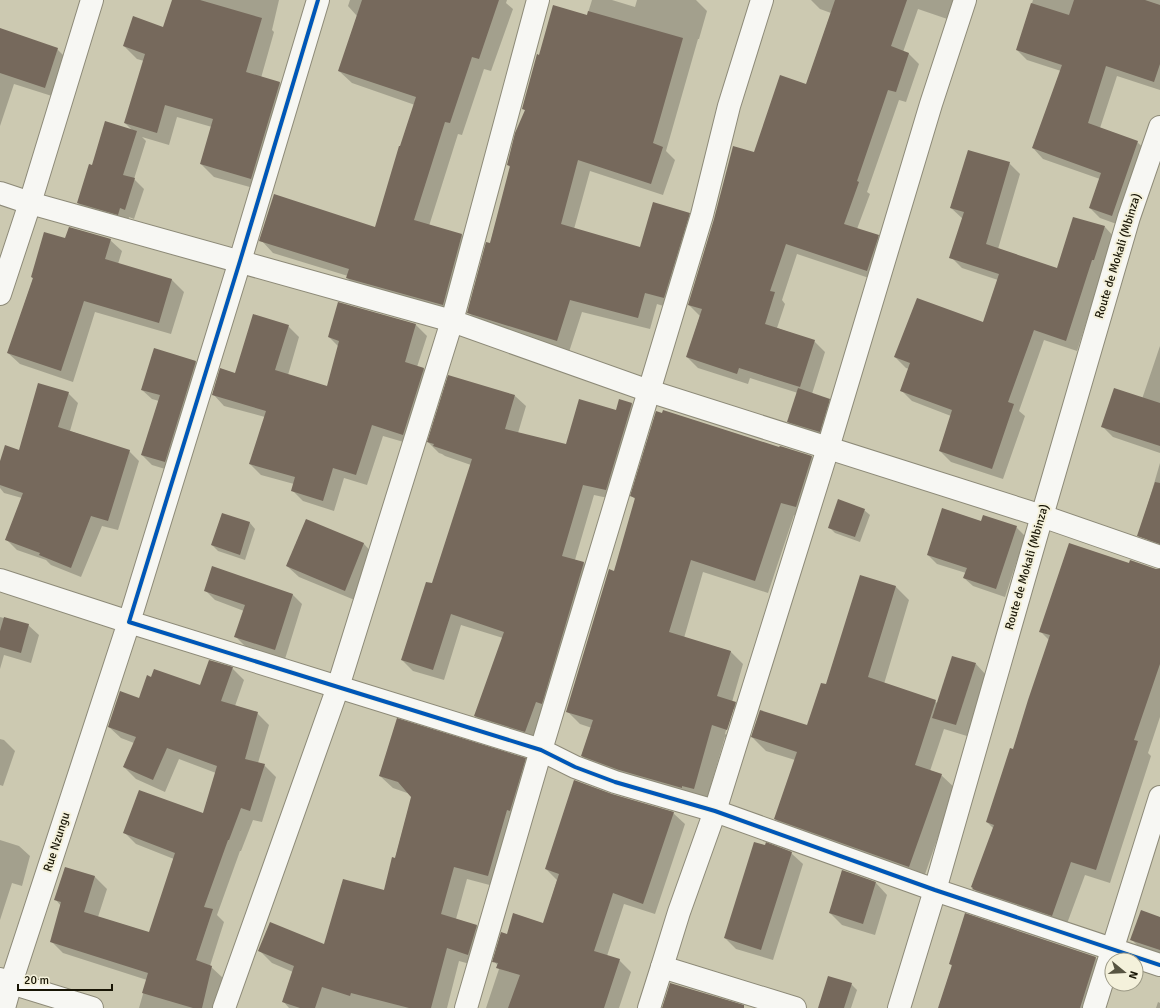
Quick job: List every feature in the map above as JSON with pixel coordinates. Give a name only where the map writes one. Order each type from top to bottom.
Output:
[{"type":"street","points":[[0,294],[30,203],[92,0]]},
{"type":"street","name":"Rue Nzungu","points":[[4,1008],[5,981],[129,622],[240,261],[318,0]]},
{"type":"street","points":[[224,1008],[338,687],[452,321],[538,0]]},
{"type":"street","points":[[466,1008],[702,215],[729,106],[762,0]]},
{"type":"street","points":[[649,1008],[679,912],[715,811],[828,448],[931,104],[965,0]]},
{"type":"street","name":"Route de Mokali (Mbinza)","points":[[898,1008],[935,890],[1129,217],[1160,127]]},
{"type":"street","points":[[0,193],[30,203],[452,321],[650,390],[1042,516],[1160,557]]},
{"type":"street","points":[[0,580],[129,622],[542,750],[575,767],[615,782],[715,811],[935,890],[1160,965]]},
{"type":"street","points":[[1094,1008],[1160,797]]},
{"type":"street","points":[[662,967],[795,1008]]},
{"type":"street","points":[[5,981],[92,1008]]},
{"type":"building","points":[[172,0],[200,0],[262,18],[246,72],[280,82],[251,179],[200,164],[213,119],[165,105],[157,133],[124,123],[145,54],[123,46],[133,16],[163,27]]},
{"type":"building","points":[[362,0],[499,0],[479,59],[472,57],[450,123],[445,122],[414,220],[462,234],[443,305],[346,278],[349,269],[259,241],[274,194],[375,227],[399,146],[416,97],[338,71]]},
{"type":"building","points":[[835,0],[907,0],[891,46],[909,53],[896,92],[888,90],[844,224],[879,235],[867,271],[786,244],[770,291],[775,292],[765,324],[815,340],[800,387],[739,368],[737,374],[686,357],[702,309],[688,305],[714,219],[733,146],[754,152],[780,75],[806,84]]},
{"type":"building","points":[[1074,0],[1145,0],[1160,5],[1160,64],[1154,82],[1106,66],[1088,123],[1138,141],[1112,216],[1089,208],[1101,173],[1032,148],[1062,65],[1016,50],[1031,3],[1069,15]]},
{"type":"building","points":[[553,5],[587,15],[588,11],[683,38],[653,143],[663,147],[651,184],[578,160],[561,224],[640,247],[653,202],[690,213],[664,298],[645,293],[638,318],[570,300],[557,341],[467,313],[486,242],[490,243],[510,166],[507,165],[515,133],[525,110],[522,109],[537,54],[539,55]]},
{"type":"building","points":[[0,28],[58,48],[45,88],[0,73]]},
{"type":"building","points":[[105,121],[137,131],[123,175],[135,178],[125,210],[120,208],[118,215],[77,203],[89,164],[92,165]]},
{"type":"building","points":[[968,150],[1010,162],[986,244],[1057,268],[1073,217],[1105,226],[1094,260],[1092,260],[1066,341],[1034,330],[1008,402],[1014,404],[992,469],[939,451],[952,410],[900,391],[910,363],[894,357],[917,298],[983,322],[999,274],[949,258],[964,212],[950,208]]},
{"type":"building","points":[[69,227],[111,239],[105,259],[172,279],[159,323],[84,301],[61,371],[7,353],[33,278],[31,277],[44,232],[65,238]]},
{"type":"building","points":[[338,302],[416,324],[405,362],[424,368],[403,435],[372,425],[356,475],[333,468],[323,501],[291,491],[295,477],[249,464],[266,411],[212,395],[220,368],[235,373],[253,314],[289,325],[275,370],[327,386],[339,341],[328,337]]},
{"type":"building","points":[[154,348],[196,361],[165,462],[141,455],[160,395],[141,390]]},
{"type":"building","points":[[448,375],[515,395],[505,429],[566,444],[579,399],[616,410],[619,399],[632,403],[606,490],[583,485],[562,556],[584,562],[542,704],[536,702],[525,732],[474,716],[504,632],[451,614],[433,670],[401,660],[426,582],[432,583],[472,459],[433,446],[434,444],[427,442]]},
{"type":"building","points":[[38,383],[69,392],[58,427],[130,450],[108,521],[91,516],[71,568],[39,555],[40,553],[5,540],[23,493],[0,485],[0,461],[5,445],[19,450]]},
{"type":"building","points":[[798,388],[830,399],[820,432],[787,422]]},
{"type":"building","points":[[1114,388],[1160,403],[1160,446],[1101,427]]},
{"type":"building","points":[[663,410],[812,456],[796,507],[781,503],[755,581],[691,560],[669,632],[731,651],[717,696],[736,702],[727,730],[712,725],[694,789],[682,786],[682,788],[619,770],[581,756],[593,720],[566,712],[609,569],[614,571],[635,498],[630,496],[656,411],[662,413]]},
{"type":"building","points":[[1155,482],[1160,483],[1160,544],[1137,536]]},
{"type":"building","points":[[838,499],[865,509],[855,537],[828,528]]},
{"type":"building","points":[[942,508],[981,521],[983,515],[1017,526],[996,589],[963,578],[967,568],[927,555]]},
{"type":"building","points":[[222,513],[250,522],[240,555],[211,545]]},
{"type":"building","points":[[306,519],[364,543],[345,591],[286,566]]},
{"type":"building","points":[[1069,543],[1129,563],[1130,560],[1160,569],[1160,664],[1134,740],[1138,741],[1096,870],[1071,862],[1052,916],[972,889],[973,888],[971,887],[994,825],[986,822],[1010,748],[1013,749],[1050,635],[1039,632]]},
{"type":"building","points":[[212,566],[293,594],[275,650],[234,637],[245,605],[204,591]]},
{"type":"building","points":[[860,575],[896,586],[868,677],[936,700],[915,765],[942,774],[909,867],[774,819],[797,752],[751,737],[760,710],[807,725],[821,683],[826,684]]},
{"type":"building","points":[[4,617],[29,624],[21,653],[0,647],[0,631]]},
{"type":"building","points":[[952,656],[976,663],[956,725],[932,718]]},
{"type":"building","points":[[209,660],[233,667],[221,701],[258,712],[245,759],[265,764],[250,811],[241,808],[204,907],[213,909],[196,960],[212,966],[202,1008],[193,1008],[142,993],[148,973],[50,942],[61,902],[54,900],[65,867],[95,876],[84,912],[149,932],[175,853],[123,833],[139,790],[203,813],[217,766],[167,748],[153,780],[123,767],[136,737],[108,727],[120,691],[139,698],[147,675],[151,677],[154,669],[200,685]]},
{"type":"building","points":[[397,718],[526,758],[510,811],[507,810],[488,876],[454,867],[441,914],[477,925],[468,955],[447,948],[431,1008],[409,1008],[351,993],[350,996],[322,987],[315,1008],[300,1008],[282,1002],[294,966],[258,951],[270,922],[324,944],[343,879],[384,890],[392,857],[395,858],[411,797],[398,782],[379,776]]},
{"type":"building","points":[[574,780],[612,794],[674,812],[643,904],[613,893],[594,951],[620,959],[604,1008],[508,1008],[520,975],[496,968],[498,963],[492,962],[501,932],[507,934],[513,913],[543,923],[559,874],[545,869]]},
{"type":"building","points":[[754,842],[765,845],[766,842],[792,852],[761,950],[724,938]]},
{"type":"building","points":[[842,870],[876,882],[863,924],[829,913]]},
{"type":"building","points":[[1141,910],[1160,917],[1160,950],[1130,940]]},
{"type":"building","points":[[965,913],[1096,957],[1080,1008],[938,1008],[952,965],[949,964]]},
{"type":"building","points":[[828,976],[852,983],[844,1008],[818,1008]]},
{"type":"building","points":[[670,983],[744,1005],[744,1008],[662,1008]]},
{"type":"cycle path","points":[[318,0],[240,261],[129,622],[541,750],[575,767],[615,782],[715,811],[935,890],[1160,965]]}]
